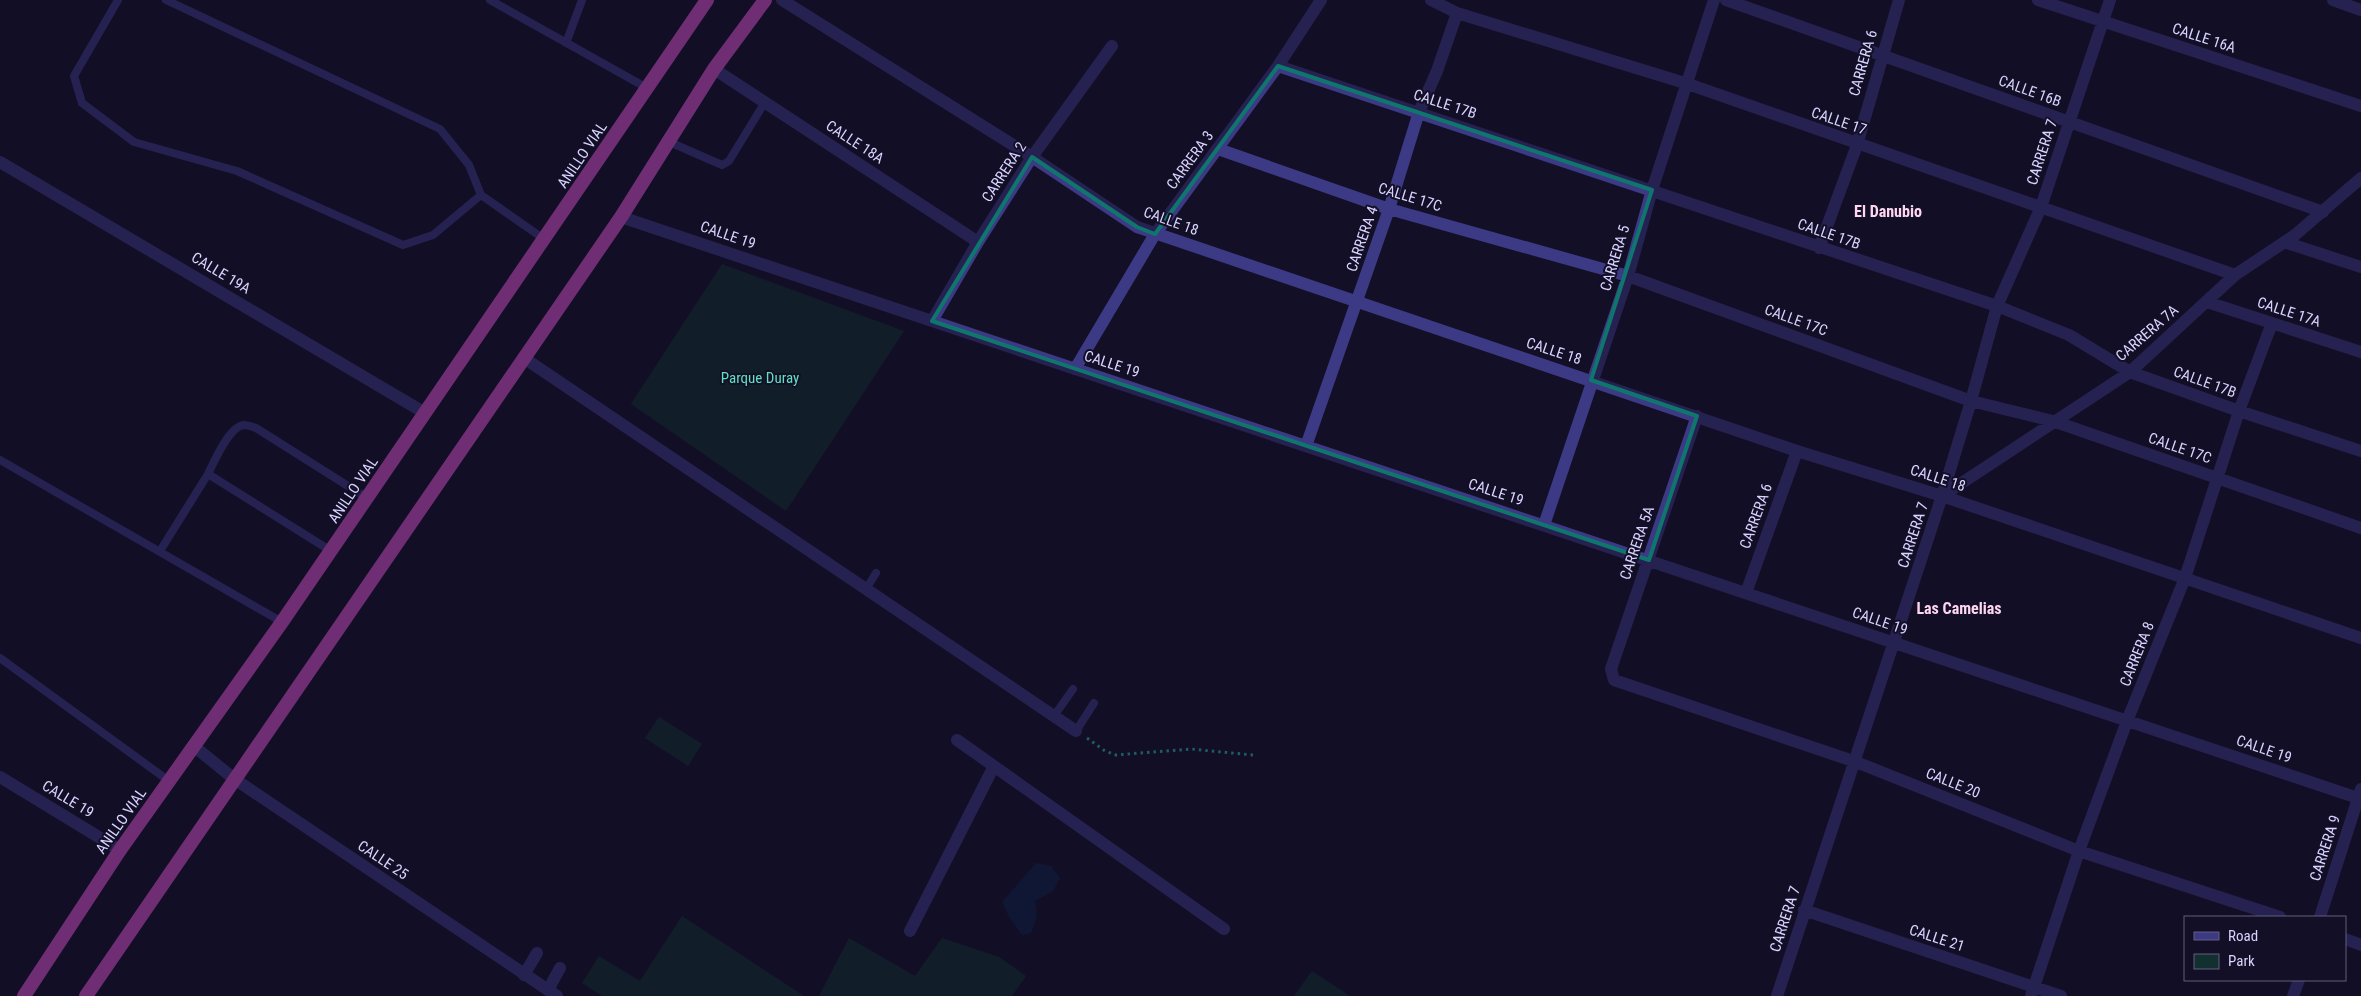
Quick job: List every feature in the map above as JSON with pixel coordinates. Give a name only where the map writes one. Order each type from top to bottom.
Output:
[{"type":"highway","name":"ANILLO VIAL","points":[[24,996],[120,850],[282,622],[707,0]]},
{"type":"highway","points":[[86,996],[233,778],[621,217],[714,69],[765,0]]},
{"type":"street","name":"CALLE 18","points":[[782,0],[1032,157],[1137,228],[1797,451],[1942,496],[2361,638]]},
{"type":"street","name":"CARRERA 3","points":[[1075,369],[1156,234],[1278,66],[1321,0]]},
{"type":"street","name":"CALLE 17","points":[[1431,0],[1457,13],[1688,84],[1857,145],[2235,275]]},
{"type":"street","name":"CARRERA 5","points":[[1544,525],[1591,380],[1628,276],[1652,190],[1714,0]]},
{"type":"street","name":"CALLE 16B","points":[[1726,0],[2323,212]]},
{"type":"street","name":"CARRERA 6","points":[[1819,248],[1857,145],[1898,0]]},
{"type":"street","name":"CALLE 16A","points":[[2038,0],[2361,106]]},
{"type":"street","name":"CARRERA 7","points":[[1777,996],[1804,910],[1856,762],[1942,496],[1997,306],[2041,207],[2110,0]]},
{"type":"street","points":[[2333,0],[2361,10]]},
{"type":"street","name":"CARRERA 4","points":[[1306,446],[1389,209],[1419,112],[1437,71],[1457,13]]},
{"type":"street","name":"CARRERA 2","points":[[932,321],[978,242],[1032,157],[1112,46]]},
{"type":"street","name":"CALLE 17B","points":[[1278,66],[1997,306],[2070,335],[2130,372],[2240,411],[2361,450]]},
{"type":"street","name":"CALLE 18A","points":[[714,69],[978,242]]},
{"type":"street","name":"CALLE 17C","points":[[1218,149],[1389,209],[1628,276],[1971,401],[2053,421],[2361,528]]},
{"type":"street","name":"CALLE 19A","points":[[0,162],[425,413]]},
{"type":"street","name":"CARRERA 7A","points":[[1942,496],[2130,372],[2235,275],[2284,242],[2323,212],[2361,178]]},
{"type":"street","name":"CALLE 19","points":[[621,217],[2127,721],[2360,795]]},
{"type":"street","points":[[2284,242],[2361,267]]},
{"type":"street","name":"CALLE 17A","points":[[2206,302],[2361,352]]},
{"type":"street","name":"CARRERA 8","points":[[2033,991],[2079,851],[2127,721],[2185,578],[2240,411],[2272,323]]},
{"type":"street","points":[[524,358],[1076,731]]},
{"type":"street","name":"CARRERA 5A","points":[[1614,680],[1611,669],[1697,416]]},
{"type":"street","name":"CARRERA 6","points":[[1746,593],[1797,451]]},
{"type":"street","name":"CALLE 20","points":[[1614,680],[1856,762],[2079,851],[2277,916]]},
{"type":"street","points":[[957,740],[1224,929]]},
{"type":"street","name":"CALLE 25","points":[[195,747],[233,778],[552,993]]},
{"type":"street","points":[[910,931],[994,766]]},
{"type":"street","name":"CALLE 19","points":[[0,777],[120,850]]},
{"type":"street","name":"CARRERA 9","points":[[2320,916],[2360,795]]},
{"type":"street","name":"CALLE 21","points":[[1804,910],[2033,991],[2061,996]]},
{"type":"street","points":[[2346,940],[2361,945]]},
{"type":"street","points":[[524,975],[537,953]]},
{"type":"street","points":[[552,993],[560,968]]},
{"type":"street","points":[[2293,996],[2299,981]]},
{"type":"lane","points":[[118,0],[74,76],[82,102],[134,142],[237,171],[403,245],[433,235],[481,195]]},
{"type":"lane","points":[[166,0],[440,129],[469,165],[481,195],[544,239]]},
{"type":"lane","points":[[490,0],[647,88]]},
{"type":"lane","points":[[566,43],[582,0]]},
{"type":"lane","points":[[667,141],[713,163],[722,165],[729,161],[765,102]]},
{"type":"lane","points":[[160,552],[208,474],[226,440],[235,429],[244,425],[256,428],[367,498]]},
{"type":"lane","points":[[0,460],[282,622]]},
{"type":"lane","points":[[208,474],[331,551]]},
{"type":"lane","points":[[866,589],[876,573]]},
{"type":"lane","points":[[0,658],[169,781]]},
{"type":"lane","points":[[1054,716],[1073,689]]},
{"type":"lane","points":[[1076,731],[1094,703]]},
{"type":"path","points":[[1076,731],[1105,751],[1116,755],[1191,749],[1253,755]]},
{"type":"highlighted area","points":[[1278,66],[1652,190],[1591,380],[1697,416],[1649,560],[932,321],[1032,157],[1137,227],[1155,234]]},
{"type":"green space","name":"Parque Duray","points":[[722,264],[904,331],[786,511],[631,404]]},
{"type":"green space","points":[[659,717],[702,744],[688,766],[645,738]]},
{"type":"green space","points":[[682,916],[804,996],[602,996],[582,983],[599,956],[640,981]]},
{"type":"green space","points":[[849,938],[915,976],[942,938],[999,957],[1026,976],[1012,996],[819,996]]},
{"type":"green space","points":[[1312,971],[1350,996],[1294,996]]},
{"type":"water","points":[[1036,863],[1051,866],[1060,878],[1053,891],[1035,901],[1037,917],[1031,933],[1022,935],[1009,917],[1002,902]]},
{"type":"district","name":"El Danubio","points":[[1888,211]]},
{"type":"district","name":"Las Camelias","points":[[1959,608]]}]
